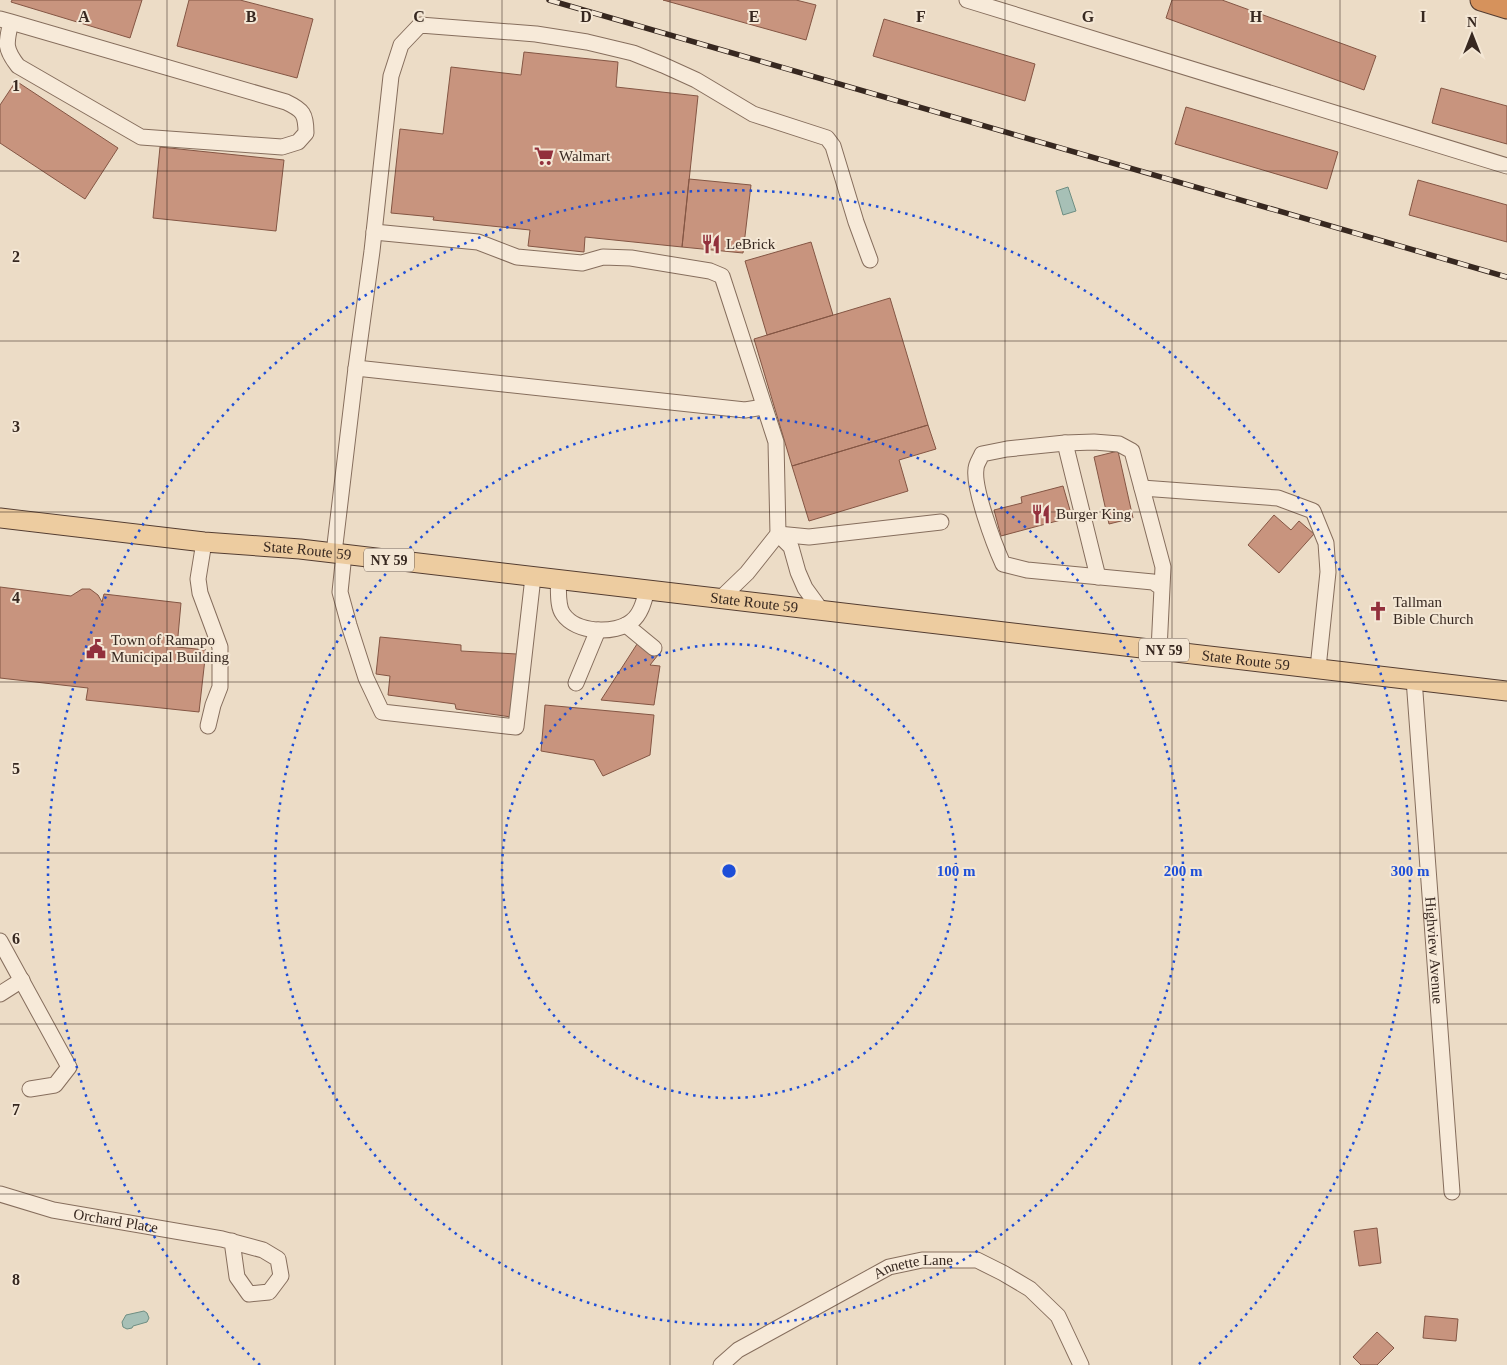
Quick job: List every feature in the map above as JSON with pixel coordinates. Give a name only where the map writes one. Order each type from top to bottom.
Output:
[{"type":"highway","points":[[1481,0],[1507,8]]},
{"type":"main road","name":"State Route 59","points":[[0,518],[204,542],[300,549],[1507,690]]},
{"type":"street","points":[[967,0],[1507,166]]},
{"type":"street","points":[[6,21],[286,102],[298,108],[306,118],[306,133],[298,142],[282,146],[141,137],[18,66],[9,54],[6,21]]},
{"type":"street","points":[[533,577],[516,727],[382,712],[366,678],[340,592],[339,554],[356,368],[374,232],[391,76],[401,45],[420,25],[536,34],[587,42],[633,53],[696,80],[753,114],[827,138],[833,146],[856,222],[870,260]]},
{"type":"street","points":[[374,232],[478,242],[517,257],[582,263],[603,257],[631,258],[710,271],[722,276],[776,442],[778,534],[747,573],[720,598]]},
{"type":"street","points":[[356,368],[745,410],[764,407]]},
{"type":"street","points":[[1159,650],[1162,588],[1163,567],[1132,451],[1119,444],[1094,442],[1007,449],[982,454],[976,468],[976,484],[995,546],[1003,564],[1027,570],[1153,582],[1162,588]]},
{"type":"street","points":[[1065,443],[1098,577]]},
{"type":"street","points":[[1142,488],[1278,498],[1313,511],[1326,543],[1328,572],[1318,668]]},
{"type":"street","points":[[778,534],[809,537],[941,522]]},
{"type":"street","points":[[778,534],[791,547],[805,588],[821,610]]},
{"type":"street","points":[[204,542],[198,579],[200,593],[220,647],[220,687],[208,726]]},
{"type":"street","points":[[558,580],[559,602],[563,614],[574,624],[598,630],[613,630],[633,621],[640,610],[647,590]]},
{"type":"street","points":[[626,625],[654,648]]},
{"type":"street","points":[[576,683],[598,630]]},
{"type":"street","name":"Highview Avenue","points":[[1414,679],[1452,1192]]},
{"type":"street","points":[[0,941],[69,1067],[55,1085],[30,1089]]},
{"type":"street","points":[[0,994],[22,980]]},
{"type":"street","name":"Orchard Place","points":[[0,1194],[53,1210],[232,1241]]},
{"type":"street","name":"Annette Lane","points":[[721,1365],[738,1350],[889,1267],[922,1260],[977,1260],[1030,1289],[1058,1316],[1081,1365]]},
{"type":"shaded area","points":[[1068,187],[1076,211],[1063,215],[1056,191]]},
{"type":"shaded area","points":[[144,1311],[149,1318],[147,1322],[132,1328],[127,1329],[123,1327],[122,1322],[126,1315]]},
{"type":"building","points":[[12,0],[142,0],[130,38],[11,2]]},
{"type":"building","points":[[189,0],[240,0],[313,19],[297,78],[177,46]]},
{"type":"building","points":[[663,0],[796,0],[816,5],[806,40]]},
{"type":"building","points":[[1172,0],[1222,0],[1376,56],[1364,90],[1166,18]]},
{"type":"building","points":[[884,19],[1035,64],[1025,101],[873,56]]},
{"type":"building","name":"Walmart","points":[[524,52],[618,62],[616,87],[698,96],[682,247],[585,237],[584,252],[528,246],[530,230],[433,220],[434,217],[391,213],[400,129],[443,134],[451,67],[521,75]]},
{"type":"building","points":[[16,81],[118,148],[85,199],[0,143],[0,105]]},
{"type":"building","points":[[1441,88],[1507,106],[1507,144],[1432,123]]},
{"type":"building","points":[[1186,107],[1338,152],[1327,189],[1175,144]]},
{"type":"building","points":[[160,147],[284,160],[276,231],[153,218]]},
{"type":"building","points":[[689,179],[751,185],[743,253],[682,247]]},
{"type":"building","points":[[1418,180],[1507,205],[1507,242],[1409,215]]},
{"type":"building","points":[[811,242],[833,315],[767,335],[745,261]]},
{"type":"building","points":[[890,298],[928,425],[792,466],[754,339]]},
{"type":"building","points":[[928,425],[936,449],[899,460],[908,491],[809,521],[792,466]]},
{"type":"building","points":[[1118,451],[1133,518],[1109,524],[1094,457]]},
{"type":"building","points":[[1063,486],[1072,517],[1001,536],[994,510],[1022,503],[1021,497]]},
{"type":"building","points":[[1274,515],[1291,530],[1299,521],[1314,534],[1279,573],[1248,545]]},
{"type":"building","name":"Town of Ramapo Municipal Building","points":[[0,587],[71,596],[82,589],[90,589],[98,595],[102,602],[104,594],[181,603],[177,647],[206,650],[199,712],[86,700],[88,688],[0,678]]},
{"type":"building","points":[[380,637],[461,645],[461,651],[517,654],[511,717],[456,709],[455,704],[388,695],[390,676],[376,674]]},
{"type":"building","points":[[639,641],[658,655],[650,665],[660,666],[654,705],[601,700]]},
{"type":"building","points":[[545,705],[654,715],[650,755],[603,776],[594,760],[541,751]]},
{"type":"building","points":[[1377,1228],[1381,1263],[1359,1266],[1354,1231]]},
{"type":"building","points":[[1425,1316],[1458,1319],[1456,1341],[1423,1338]]},
{"type":"building","points":[[1377,1332],[1394,1348],[1377,1365],[1361,1365],[1353,1357]]},
{"type":"railway","points":[[549,0],[1507,277]]},
{"type":"place","name":"Walmart","points":[[544,156]]},
{"type":"place","name":"LeBrick","points":[[711,244]]},
{"type":"place","name":"Burger King","points":[[1041,514]]},
{"type":"place","name":"Tallman Bible Church","points":[[1378,611]]},
{"type":"place","name":"Town of Ramapo Municipal Building","points":[[96,649]]}]
